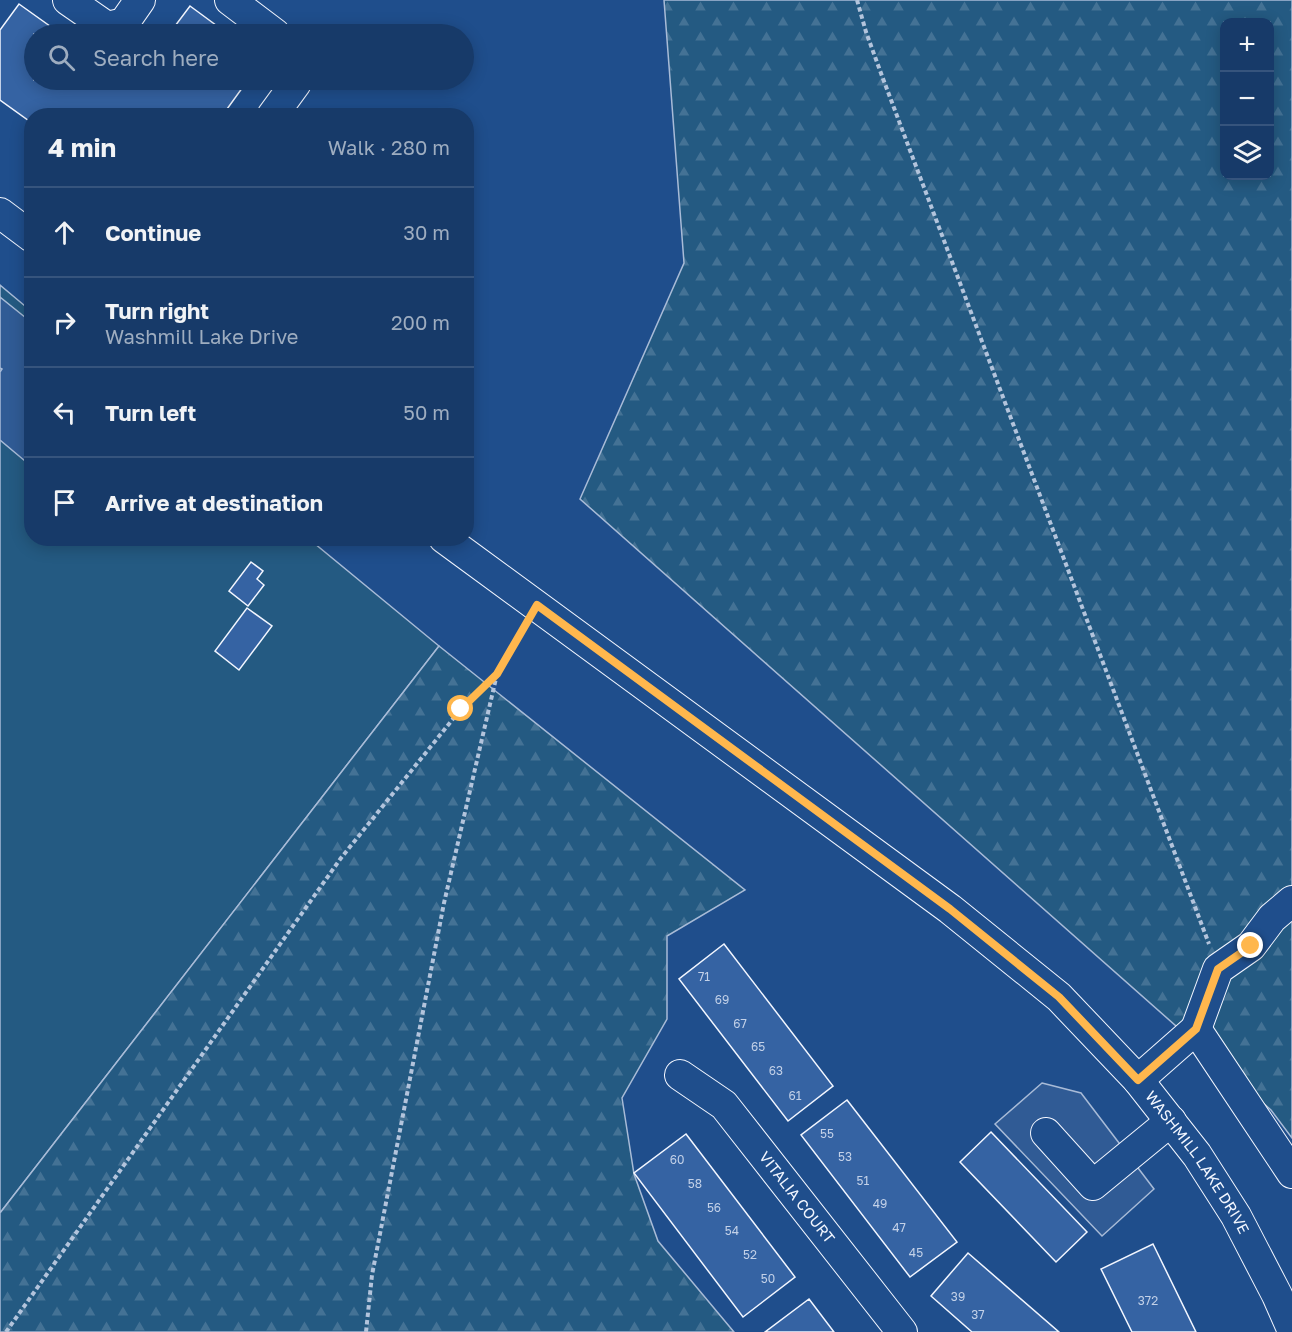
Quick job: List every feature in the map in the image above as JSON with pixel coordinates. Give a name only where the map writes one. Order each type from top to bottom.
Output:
[{"type":"street","points":[[68,0],[103,24]]},
{"type":"street","points":[[120,24],[124,23],[140,0]]},
{"type":"street","points":[[230,0],[262,24]]},
{"type":"street","points":[[278,108],[290,90]]},
{"type":"street","points":[[0,213],[24,231]]},
{"type":"street","name":"WASHMILL LAKE DRIVE","points":[[455,546],[950,909],[1059,997],[1138,1080],[1197,1155],[1236,1216],[1292,1329]]},
{"type":"street","points":[[1138,1080],[1196,1029],[1218,969],[1251,946],[1272,918],[1292,901]]},
{"type":"street","points":[[1196,1029],[1292,1173]]},
{"type":"street","name":"VITALIA COURT","points":[[680,1075],[724,1105],[902,1332]]},
{"type":"street","points":[[1046,1133],[1093,1185],[1171,1121]]},
{"type":"path","points":[[857,0],[882,76],[1218,969]]},
{"type":"path","points":[[6,1332],[341,858],[461,709],[497,674],[537,605]]},
{"type":"path","points":[[366,1332],[372,1275],[444,903],[497,674]]},
{"type":"green space","points":[[664,0],[1292,0],[1292,1138],[1271,1110],[580,499],[684,263]]},
{"type":"green space","points":[[0,285],[24,305],[24,546],[318,546],[439,646],[0,1213]]},
{"type":"green space","points":[[439,646],[745,890],[667,936],[667,1019],[622,1098],[634,1174],[658,1241],[734,1332],[0,1332],[0,1213]]},
{"type":"shaded area","points":[[0,297],[24,316],[24,460],[0,440],[0,372],[2,369],[0,368]]},
{"type":"shaded area","points":[[1042,1083],[1081,1093],[1154,1189],[1102,1236],[995,1124]]},
{"type":"building","points":[[19,4],[47,24],[24,24],[24,90],[241,90],[228,108],[24,108],[24,117],[0,100],[0,30]]},
{"type":"building","points":[[190,6],[214,24],[176,24]]},
{"type":"building","points":[[251,562],[263,571],[257,579],[264,585],[248,606],[229,591]]},
{"type":"building","points":[[247,608],[272,626],[239,670],[215,651]]},
{"type":"building","points":[[724,944],[833,1086],[788,1121],[679,979]]},
{"type":"building","points":[[847,1100],[957,1242],[910,1277],[801,1135]]},
{"type":"building","points":[[991,1132],[1087,1232],[1056,1262],[960,1162]]},
{"type":"building","points":[[686,1134],[795,1277],[743,1317],[634,1173]]},
{"type":"building","points":[[1153,1244],[1196,1332],[1132,1332],[1101,1269]]},
{"type":"building","points":[[968,1253],[1059,1332],[972,1332],[931,1296]]},
{"type":"building","points":[[809,1299],[834,1332],[765,1332]]},
{"type":"route","points":[[461,709],[497,674],[537,605],[950,909],[1059,997],[1138,1080],[1196,1029],[1218,969],[1251,946]]}]
